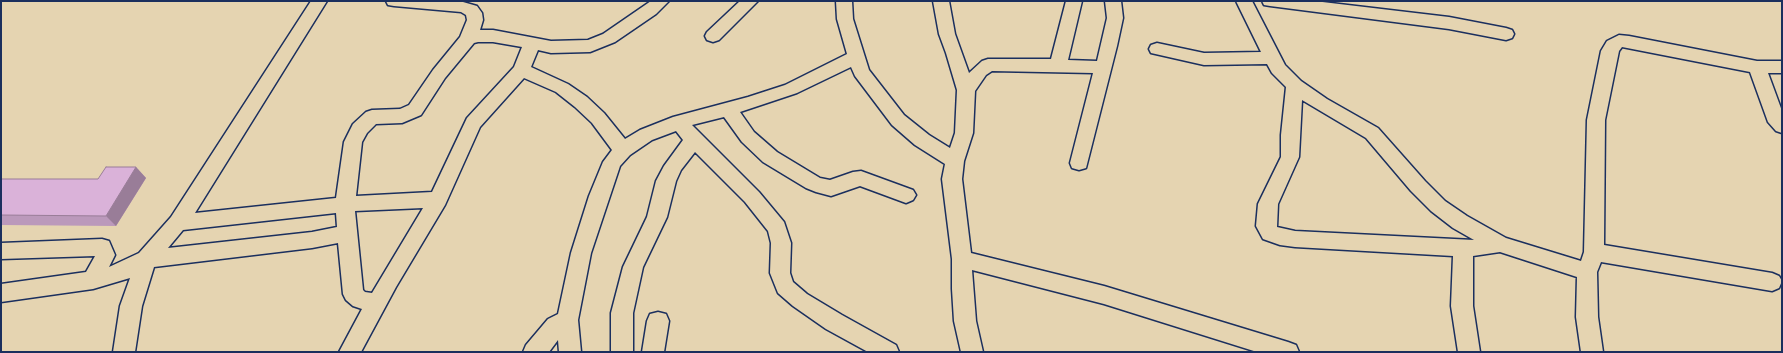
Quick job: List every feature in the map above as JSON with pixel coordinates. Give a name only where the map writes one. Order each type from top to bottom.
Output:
[{"type":"street","points":[[1,293],[93,280],[120,273],[146,258],[178,223],[319,1]]},
{"type":"street","points":[[377,303],[360,300],[353,294],[345,205],[349,167],[354,142],[359,129],[372,117],[402,116],[415,110],[439,74],[468,39],[475,20],[474,13],[463,7],[394,1]]},
{"type":"street","points":[[468,39],[478,36],[493,36],[551,47],[590,46],[609,38],[661,1]]},
{"type":"street","points":[[713,36],[750,1]]},
{"type":"street","points":[[844,1],[845,20],[861,72],[898,120],[922,140],[955,161]]},
{"type":"street","points":[[941,1],[947,34],[955,53],[966,90],[964,133],[955,161],[952,179],[962,260],[962,289],[965,321],[972,352]]},
{"type":"street","points":[[1058,65],[1074,1]]},
{"type":"street","points":[[1079,163],[1115,18],[1113,1]]},
{"type":"street","points":[[1244,1],[1278,69],[1295,85],[1321,104],[1372,134],[1418,186],[1438,206],[1460,222],[1500,244],[1587,272]]},
{"type":"street","points":[[1270,1],[1323,4],[1487,29],[1506,34]]},
{"type":"street","points":[[1592,352],[1587,317],[1587,272],[1594,252],[1596,120],[1610,51],[1613,45],[1619,41],[1629,42],[1757,67],[1782,67]]},
{"type":"street","points":[[350,352],[438,200],[473,123],[521,70],[532,43]]},
{"type":"street","points":[[1157,49],[1204,59],[1272,58]]},
{"type":"street","points":[[570,352],[567,320],[581,253],[598,196],[612,162],[623,150],[646,135],[679,122],[728,109],[790,89],[856,57]]},
{"type":"street","points":[[966,90],[980,71],[988,66],[1003,64],[1103,67]]},
{"type":"street","points":[[1757,67],[1777,122],[1782,126]]},
{"type":"street","points":[[521,70],[562,88],[581,102],[598,118],[623,150]]},
{"type":"street","points":[[1295,85],[1290,135],[1290,157],[1268,204],[1266,226],[1270,233],[1280,238],[1463,248],[1500,244]]},
{"type":"street","points":[[728,109],[748,137],[770,157],[813,183],[831,188],[853,179],[861,178],[906,195]]},
{"type":"street","points":[[679,122],[694,140],[752,197],[777,228],[781,243],[780,273],[785,287],[800,300],[817,311],[888,352]]},
{"type":"street","points":[[622,352],[622,312],[633,267],[657,217],[666,181],[673,166],[694,140]]},
{"type":"street","points":[[178,223],[376,201],[438,200]]},
{"type":"street","points":[[146,258],[312,240],[347,233]]},
{"type":"street","points":[[1,252],[102,247],[105,255],[93,280]]},
{"type":"street","points":[[1463,248],[1462,306],[1469,352]]},
{"type":"street","points":[[1594,252],[1772,282]]},
{"type":"street","points":[[124,352],[131,306],[146,258]]},
{"type":"street","points":[[962,260],[1104,295],[1165,312],[1288,352]]},
{"type":"street","points":[[534,352],[540,347],[556,326],[567,320]]},
{"type":"street","points":[[653,352],[658,321]]},
{"type":"building","points":[[106,167],[136,167],[106,216],[1,215],[1,179],[98,179]]}]
